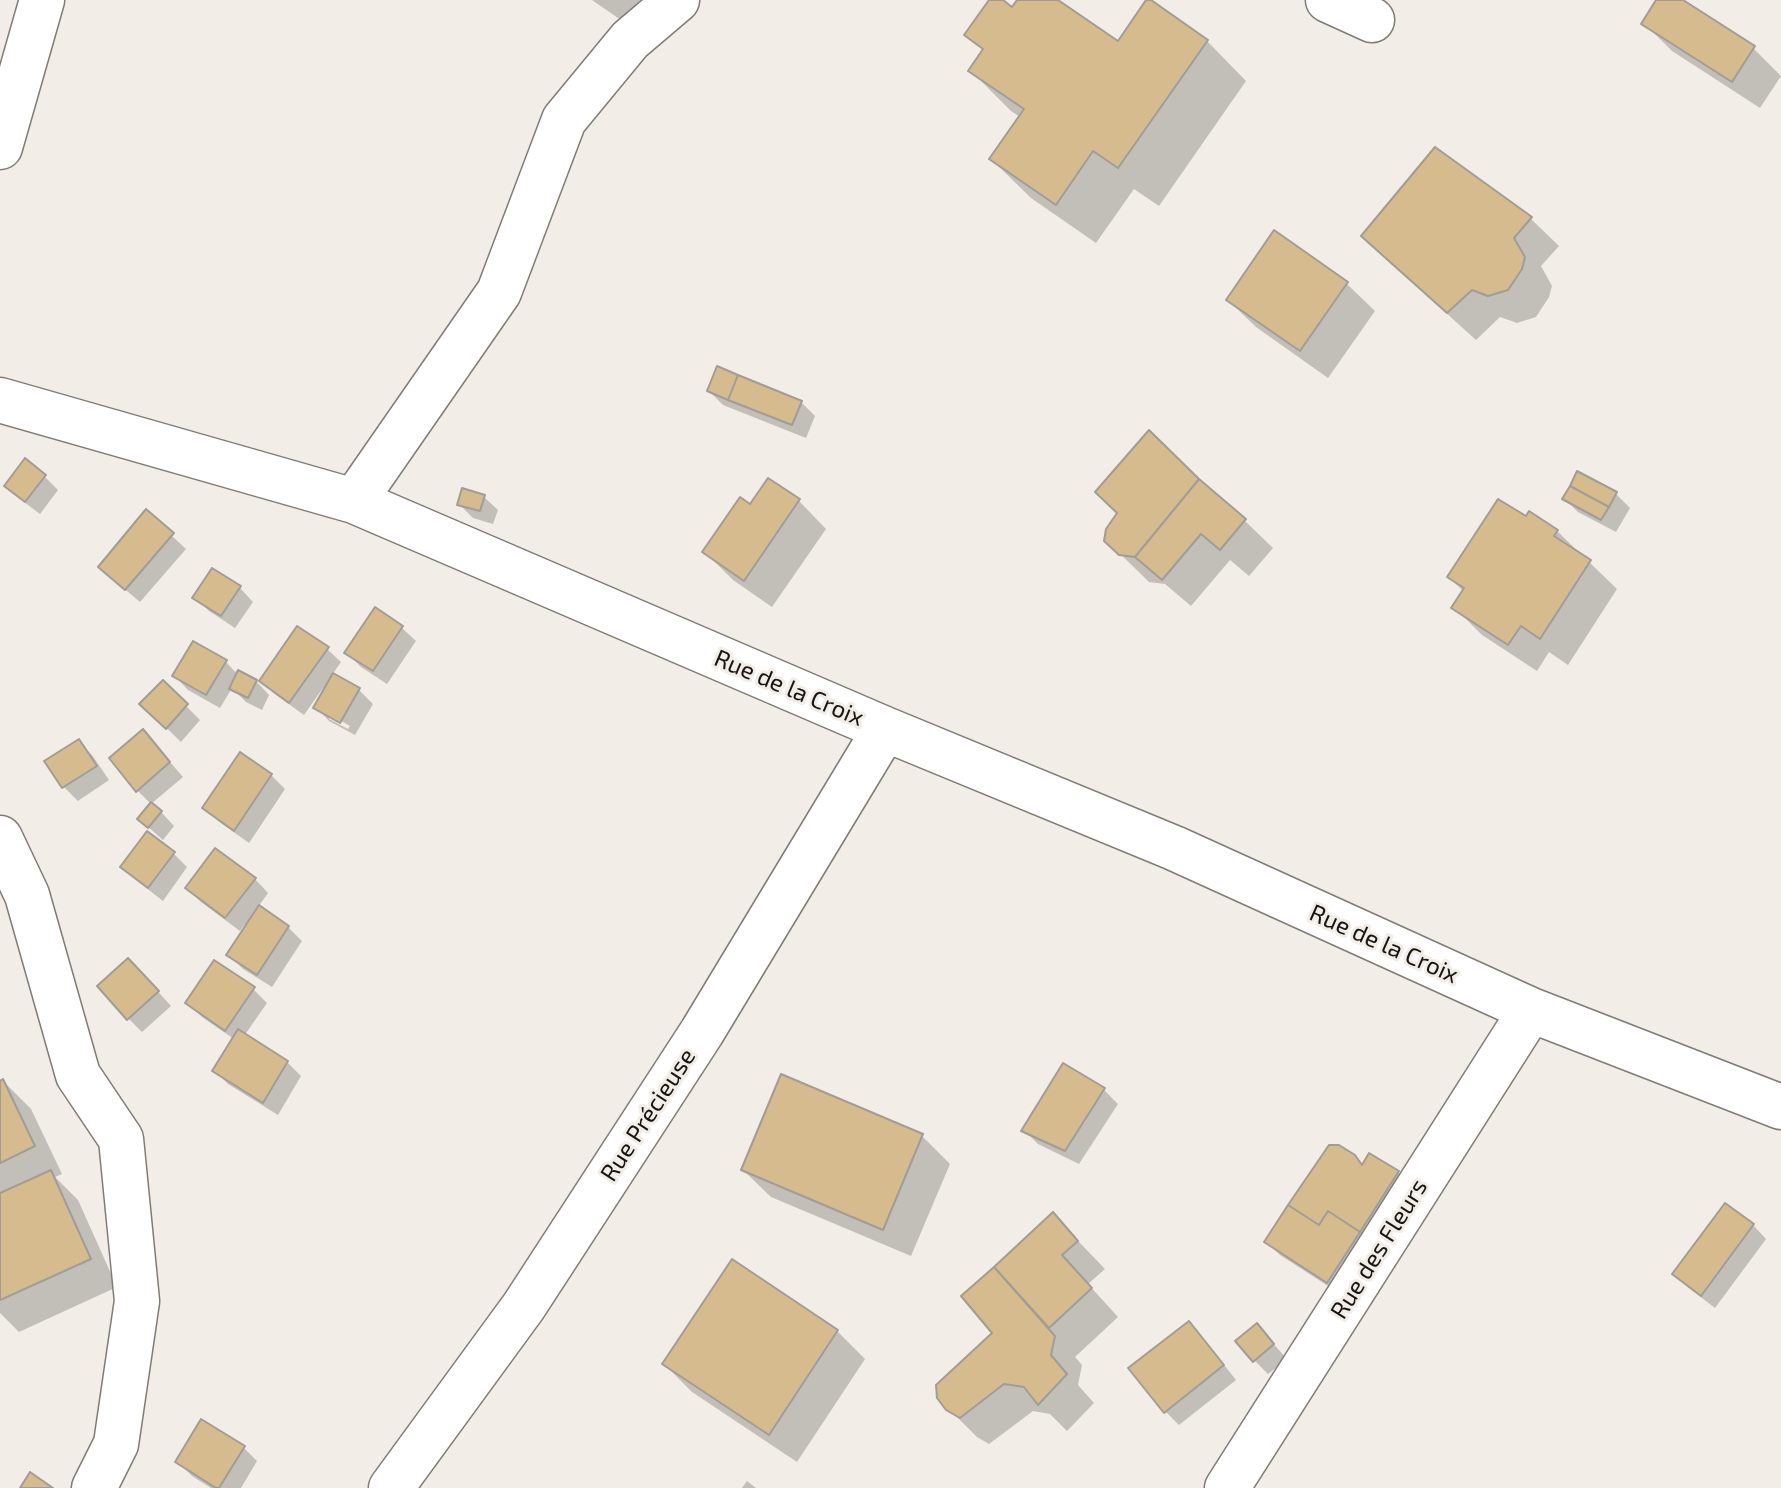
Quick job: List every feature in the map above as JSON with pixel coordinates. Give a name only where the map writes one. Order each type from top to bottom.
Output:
[{"type":"street","points":[[0,147],[42,0]]},
{"type":"street","points":[[354,501],[499,292],[564,120],[630,40],[677,0]]},
{"type":"street","points":[[1328,0],[1372,20]]},
{"type":"street","name":"Rue de la Croix","points":[[0,400],[354,501],[885,729],[1174,848],[1531,1010],[1781,1107]]},
{"type":"street","name":"Rue Précieuse","points":[[391,1488],[524,1306],[558,1254],[702,1032],[885,729]]},
{"type":"street","points":[[0,838],[27,895],[78,1075],[121,1139],[137,1301],[116,1444],[94,1488]]},
{"type":"street","name":"Rue des Fleurs","points":[[1227,1488],[1531,1010]]},
{"type":"building","points":[[989,0],[1003,0],[1012,7],[1017,0],[1058,0],[1118,41],[1146,0],[1151,0],[1208,40],[1118,168],[1093,151],[1056,205],[989,159],[1024,109],[968,71],[983,49],[964,35]]},
{"type":"building","points":[[1656,0],[1683,0],[1755,46],[1732,82],[1641,24]]},
{"type":"building","points":[[1435,147],[1532,217],[1514,238],[1525,257],[1522,269],[1508,290],[1488,296],[1472,290],[1447,313],[1361,236]]},
{"type":"building","points":[[1274,230],[1348,282],[1300,351],[1226,300]]},
{"type":"building","points":[[717,366],[738,375],[728,400],[707,391]]},
{"type":"building","points":[[738,375],[802,401],[792,425],[728,400]]},
{"type":"building","points":[[1149,430],[1199,479],[1135,557],[1119,555],[1104,541],[1106,529],[1117,513],[1095,492]]},
{"type":"building","points":[[25,458],[46,475],[25,502],[4,486]]},
{"type":"building","points":[[1577,471],[1617,492],[1609,507],[1570,486]]},
{"type":"building","points":[[768,478],[800,499],[744,581],[702,552],[740,497],[750,504]]},
{"type":"building","points":[[1199,479],[1246,519],[1220,550],[1201,534],[1162,580],[1135,557]]},
{"type":"building","points":[[1570,486],[1609,507],[1601,520],[1562,499]]},
{"type":"building","points":[[462,488],[485,495],[480,511],[457,505]]},
{"type":"building","points":[[1498,499],[1526,516],[1529,511],[1558,530],[1554,536],[1591,560],[1540,639],[1521,626],[1508,645],[1451,608],[1464,588],[1447,577]]},
{"type":"building","points":[[146,509],[174,533],[125,590],[98,567]]},
{"type":"building","points":[[212,568],[241,586],[221,616],[192,598]]},
{"type":"building","points":[[375,607],[403,626],[373,671],[344,653]]},
{"type":"building","points":[[297,626],[329,647],[289,703],[259,681]]},
{"type":"building","points":[[193,641],[227,660],[206,695],[172,676]]},
{"type":"building","points":[[238,670],[257,680],[248,698],[229,689]]},
{"type":"building","points":[[333,673],[360,688],[340,723],[313,708]]},
{"type":"building","points":[[163,680],[188,704],[166,729],[139,704]]},
{"type":"building","points":[[143,729],[170,762],[136,792],[109,758]]},
{"type":"building","points":[[79,739],[97,766],[62,788],[44,761]]},
{"type":"building","points":[[240,752],[272,774],[234,831],[202,808]]},
{"type":"building","points":[[151,802],[162,811],[148,828],[137,819]]},
{"type":"building","points":[[147,831],[175,852],[148,888],[120,867]]},
{"type":"building","points":[[215,848],[256,878],[225,918],[185,888]]},
{"type":"building","points":[[259,905],[289,926],[257,975],[226,955]]},
{"type":"building","points":[[128,958],[159,991],[127,1020],[97,986]]},
{"type":"building","points":[[214,960],[255,987],[225,1031],[185,1003]]},
{"type":"building","points":[[238,1029],[288,1061],[263,1103],[212,1071]]},
{"type":"building","points":[[1063,1063],[1105,1088],[1065,1151],[1021,1131]]},
{"type":"building","points":[[781,1074],[923,1134],[883,1230],[741,1170]]},
{"type":"building","points":[[3,1079],[35,1146],[0,1163],[0,1081]]},
{"type":"building","points":[[1329,1145],[1339,1145],[1355,1155],[1362,1165],[1369,1153],[1399,1171],[1360,1232],[1328,1211],[1319,1225],[1288,1205]]},
{"type":"building","points":[[51,1170],[91,1259],[0,1300],[0,1193]]},
{"type":"building","points":[[1725,1203],[1754,1224],[1701,1296],[1672,1274]]},
{"type":"building","points":[[1288,1205],[1319,1225],[1328,1211],[1360,1232],[1327,1283],[1264,1242]]},
{"type":"building","points":[[1053,1212],[1078,1241],[1062,1255],[1092,1288],[1049,1328],[994,1267]]},
{"type":"building","points":[[732,1259],[838,1330],[769,1435],[662,1364]]},
{"type":"building","points":[[994,1267],[1055,1336],[1051,1355],[1067,1374],[1038,1405],[1024,1387],[1004,1384],[960,1418],[946,1410],[937,1398],[936,1385],[992,1333],[961,1296]]},
{"type":"building","points":[[1189,1321],[1224,1365],[1164,1413],[1128,1368]]},
{"type":"building","points":[[1257,1323],[1274,1344],[1253,1362],[1235,1341]]},
{"type":"building","points":[[201,1419],[245,1446],[219,1488],[175,1462]]},
{"type":"building","points":[[30,1472],[53,1488],[20,1488]]}]
